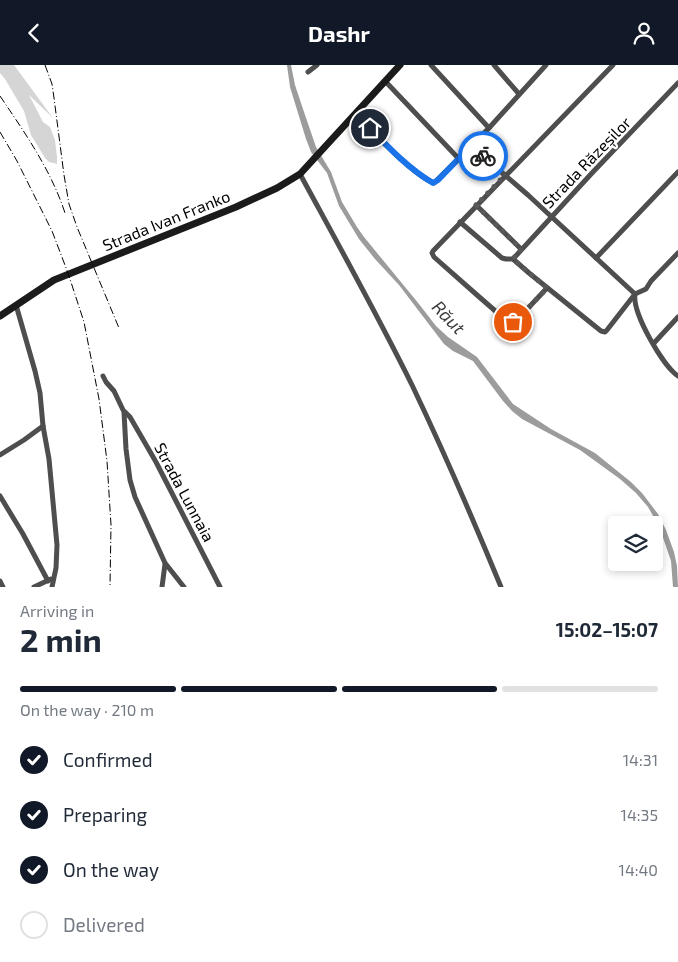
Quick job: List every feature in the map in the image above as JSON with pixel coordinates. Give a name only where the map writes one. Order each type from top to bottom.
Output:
[{"type":"main road","name":"Strada Ivan Franko","points":[[0,316],[54,280],[236,207],[278,188],[300,174],[400,65]]},
{"type":"street","points":[[308,73],[317,65]]},
{"type":"street","points":[[431,65],[489,128]]},
{"type":"street","points":[[494,65],[519,94]]},
{"type":"street","points":[[356,113],[399,157],[434,183],[489,128],[546,65]]},
{"type":"street","points":[[547,288],[516,321],[508,322],[448,270],[432,253],[476,205],[613,65]]},
{"type":"street","points":[[385,81],[459,159]]},
{"type":"street","name":"Strada Răzeșilor","points":[[513,259],[678,83]]},
{"type":"street","points":[[471,146],[636,295]]},
{"type":"street","points":[[596,258],[678,172]]},
{"type":"street","points":[[300,174],[412,385],[469,509],[501,587]]},
{"type":"street","points":[[476,205],[521,249]]},
{"type":"street","points":[[460,223],[502,258],[513,259],[547,288],[605,332],[636,295],[646,289],[651,281],[678,253]]},
{"type":"street","points":[[636,295],[637,310],[644,327],[670,369],[678,376]]},
{"type":"street","points":[[16,305],[40,393],[49,459],[56,525],[56,558],[51,579],[52,587]]},
{"type":"street","points":[[654,343],[678,317]]},
{"type":"street","points":[[103,375],[114,391],[124,412],[130,480],[137,501],[165,563],[184,587]]},
{"type":"street","name":"Strada Lunnaia","points":[[124,412],[130,417],[156,462],[220,587]]},
{"type":"street","points":[[0,455],[43,426]]},
{"type":"street","points":[[0,495],[51,579]]},
{"type":"street","points":[[162,587],[165,563]]},
{"type":"street","points":[[34,587],[51,579]]},
{"type":"street","points":[[0,581],[3,587]]},
{"type":"shaded area","points":[[0,65],[14,65],[53,118],[29,95],[43,122],[50,127],[55,140],[57,164],[49,162],[45,158],[31,135],[24,111],[0,73]]},
{"type":"shaded area","points":[[287,65],[291,65],[295,85],[316,147],[331,172],[342,202],[364,237],[436,326],[448,337],[477,357],[513,404],[551,429],[595,453],[631,482],[659,516],[653,516],[636,493],[580,450],[522,419],[512,411],[473,361],[444,344],[399,285],[359,239],[339,206],[327,173],[311,152],[290,87]]},
{"type":"shaded area","points":[[663,524],[674,552],[678,587],[673,587],[671,561],[663,538]]},
{"type":"railway","points":[[45,65],[52,84],[69,204],[119,328]]},
{"type":"railway","points":[[0,96],[45,167],[65,213]]},
{"type":"railway","points":[[0,132],[17,161],[52,231],[84,322],[99,399],[107,461],[111,525],[110,587]]},
{"type":"way so far","points":[[483,156],[505,175],[476,205],[521,249],[513,259],[547,288],[513,322]]},
{"type":"route","points":[[370,128],[399,157],[433,183],[471,146],[483,156]]},
{"type":"water label","name":"Răut","points":[[449,317]]}]
